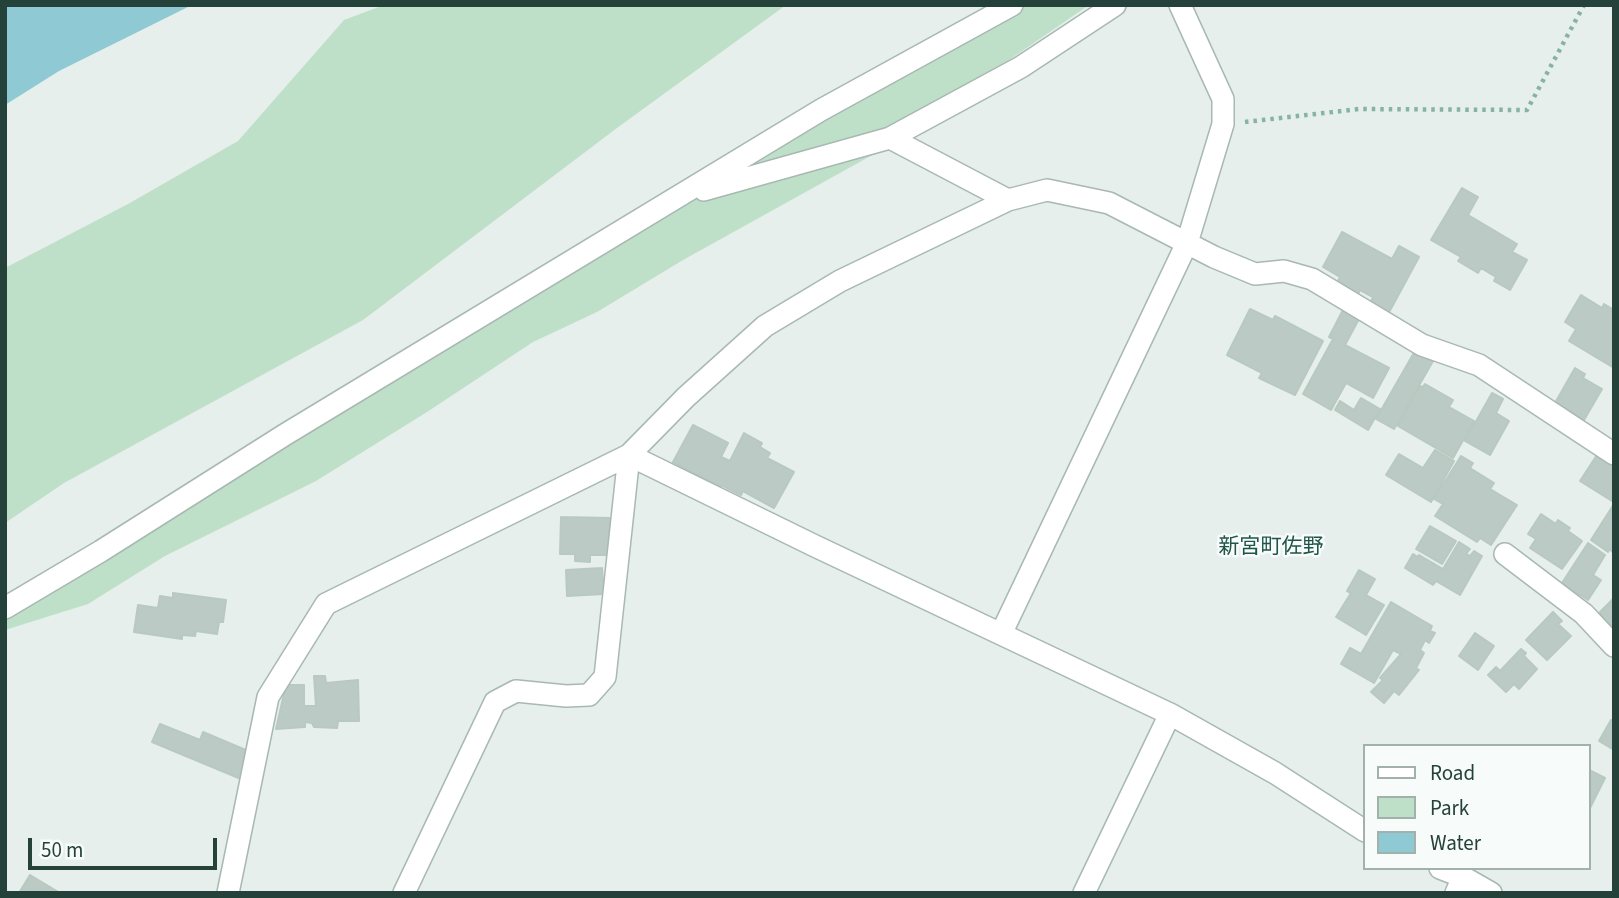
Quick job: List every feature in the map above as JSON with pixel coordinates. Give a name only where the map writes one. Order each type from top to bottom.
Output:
[{"type":"street","points":[[5,608],[286,434],[821,110],[1012,5]]},
{"type":"street","points":[[678,198],[890,138],[1021,67],[1115,5]]},
{"type":"street","points":[[1002,634],[1186,243],[1223,124],[1223,99],[1180,5]]},
{"type":"street","points":[[890,138],[1008,200]]},
{"type":"street","points":[[229,893],[268,696],[326,604],[629,455],[686,397],[765,326],[840,281],[1008,200],[1047,190],[1109,202],[1186,243],[1255,274],[1284,271],[1312,279],[1422,345],[1479,365],[1614,454]]},
{"type":"street","points":[[629,455],[1170,714],[1275,773],[1364,830]]},
{"type":"street","points":[[404,893],[495,702],[516,691],[566,696],[589,695],[605,677],[629,455]]},
{"type":"street","points":[[1505,554],[1584,614],[1614,646]]},
{"type":"street","points":[[1084,893],[1170,714]]},
{"type":"street","points":[[1442,870],[1460,885],[1491,893]]},
{"type":"path","points":[[1223,124],[1359,109],[1527,110],[1584,5]]},
{"type":"green space","points":[[384,5],[786,5],[617,128],[363,320],[64,483],[5,523],[5,268],[128,204],[238,141],[344,20]]},
{"type":"green space","points":[[1026,5],[1089,5],[1009,60],[880,132],[739,174],[832,116]]},
{"type":"green space","points":[[876,153],[683,260],[597,312],[533,342],[316,481],[165,556],[88,604],[5,630],[5,621],[416,366],[526,301],[680,203]]},
{"type":"water","points":[[5,5],[192,5],[59,71],[5,105]]},
{"type":"building","points":[[1462,188],[1478,197],[1468,215],[1517,244],[1512,252],[1527,260],[1510,290],[1494,281],[1496,277],[1481,268],[1478,273],[1458,261],[1461,257],[1431,240]]},
{"type":"building","points":[[1342,232],[1392,259],[1399,246],[1419,257],[1387,316],[1369,306],[1373,297],[1360,290],[1358,294],[1337,283],[1340,277],[1323,267]]},
{"type":"building","points":[[1581,295],[1602,308],[1604,304],[1614,310],[1614,368],[1569,341],[1576,329],[1565,322]]},
{"type":"building","points":[[1344,308],[1360,317],[1345,345],[1389,368],[1373,398],[1346,383],[1331,410],[1303,394],[1333,339],[1329,337]]},
{"type":"building","points":[[1250,309],[1273,320],[1275,316],[1323,341],[1295,395],[1259,378],[1262,373],[1227,355]]},
{"type":"building","points":[[1415,351],[1433,361],[1394,429],[1376,419]]},
{"type":"building","points":[[1575,368],[1585,374],[1583,378],[1602,389],[1584,420],[1555,403]]},
{"type":"building","points":[[1425,384],[1453,400],[1449,407],[1474,421],[1453,458],[1398,426],[1420,386]]},
{"type":"building","points":[[1492,393],[1503,399],[1496,413],[1509,421],[1490,455],[1465,441]]},
{"type":"building","points":[[1361,398],[1380,409],[1368,430],[1335,410],[1340,401],[1354,410]]},
{"type":"building","points":[[693,425],[728,443],[721,457],[730,461],[744,433],[762,443],[760,447],[770,453],[767,458],[794,472],[774,508],[743,491],[741,495],[721,485],[720,487],[673,462]]},
{"type":"building","points":[[1435,450],[1454,461],[1431,502],[1386,475],[1399,454],[1423,468]]},
{"type":"building","points":[[1597,455],[1614,466],[1612,501],[1580,481]]},
{"type":"building","points":[[1461,456],[1473,463],[1470,468],[1494,483],[1490,489],[1517,505],[1491,545],[1480,538],[1477,542],[1435,516],[1443,504],[1434,499]]},
{"type":"building","points":[[1614,504],[1614,553],[1591,540]]},
{"type":"building","points":[[1541,514],[1556,524],[1558,520],[1582,541],[1562,569],[1530,548],[1536,539],[1528,534]]},
{"type":"building","points":[[561,517],[610,518],[609,555],[590,555],[590,562],[575,561],[575,554],[560,554]]},
{"type":"building","points":[[1430,526],[1456,541],[1442,564],[1416,549]]},
{"type":"building","points":[[1459,542],[1470,549],[1466,554],[1470,556],[1474,551],[1482,556],[1460,595],[1436,581],[1433,585],[1405,568],[1413,554],[1443,569]]},
{"type":"building","points":[[1588,543],[1605,555],[1593,575],[1601,580],[1588,600],[1562,583]]},
{"type":"building","points":[[602,568],[604,594],[567,596],[566,570]]},
{"type":"building","points":[[1359,570],[1375,579],[1366,595],[1384,605],[1366,635],[1336,617],[1351,593],[1347,591]]},
{"type":"building","points":[[173,593],[226,600],[223,622],[219,622],[217,634],[196,631],[195,636],[182,635],[182,639],[134,632],[138,605],[158,608],[160,596],[173,598]]},
{"type":"building","points":[[1614,598],[1614,633],[1606,626],[1600,612]]},
{"type":"building","points":[[1391,602],[1432,626],[1430,631],[1435,633],[1429,643],[1425,640],[1420,650],[1424,653],[1416,668],[1419,670],[1399,695],[1394,691],[1384,703],[1371,692],[1401,654],[1393,650],[1374,683],[1341,664],[1350,648],[1361,654]]},
{"type":"building","points":[[1553,612],[1562,621],[1558,624],[1571,636],[1547,660],[1526,640]]},
{"type":"building","points":[[1475,633],[1494,646],[1478,670],[1459,656]]},
{"type":"building","points":[[1521,649],[1537,669],[1519,689],[1514,684],[1506,692],[1488,675],[1496,667],[1500,671]]},
{"type":"building","points":[[314,676],[325,676],[326,683],[358,680],[359,721],[338,721],[337,728],[314,727],[312,723],[305,722],[305,727],[276,729],[286,685],[304,685],[304,706],[316,706]]},
{"type":"building","points":[[1611,720],[1614,721],[1614,750],[1599,741]]},
{"type":"building","points":[[160,724],[200,740],[203,732],[248,751],[241,779],[152,742]]},
{"type":"building","points":[[1591,771],[1605,778],[1591,806]]},
{"type":"building","points":[[30,875],[60,893],[19,893]]},
{"type":"district","name":"新宮町佐野","points":[[1271,548]]}]
